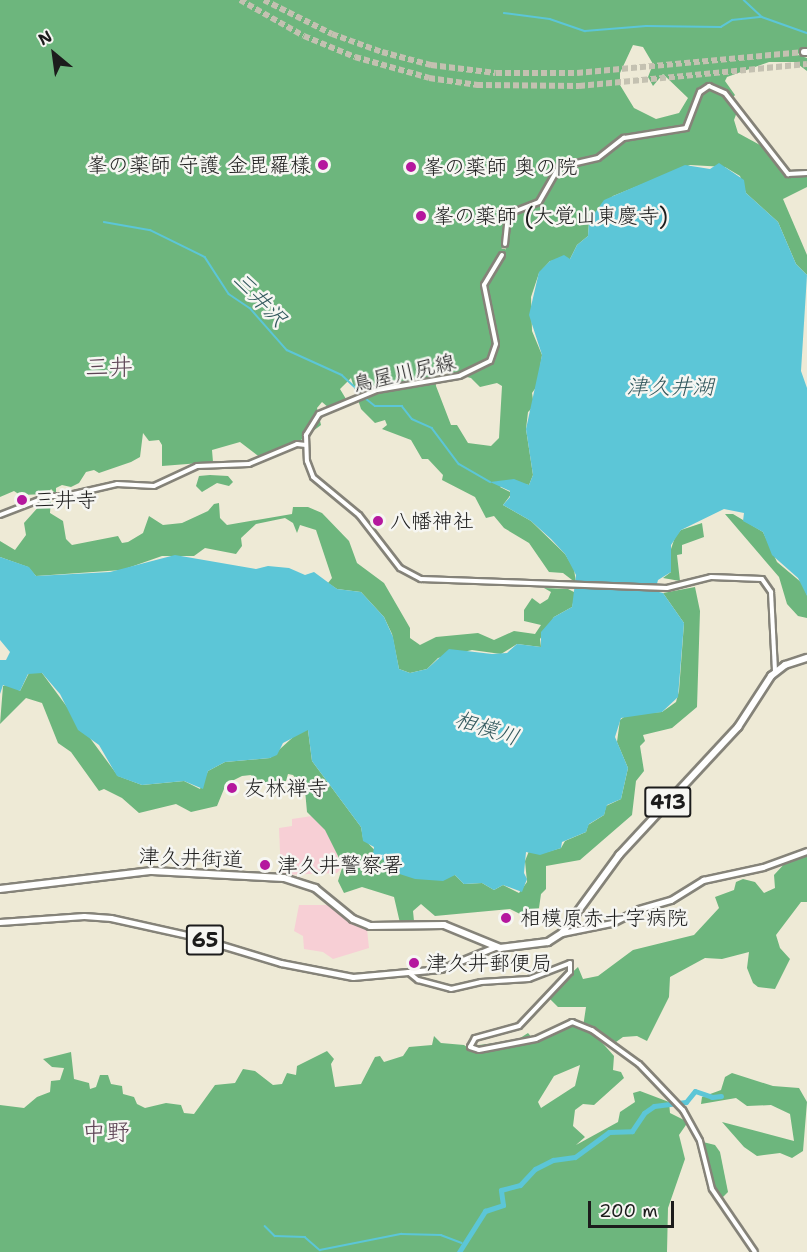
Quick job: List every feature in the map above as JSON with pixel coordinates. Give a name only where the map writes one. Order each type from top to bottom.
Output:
[{"type":"highway","points":[[775,672],[807,658]]},
{"type":"highway","name":"413","points":[[562,933],[595,883],[736,729],[775,672]]},
{"type":"highway","name":"津久井街道","points":[[0,889],[152,871],[284,878],[317,889],[365,925],[444,925],[495,947],[548,942],[562,933]]},
{"type":"main road","points":[[505,244],[508,213],[539,202],[560,167],[598,158],[624,138],[686,128],[700,92],[709,86],[725,93],[788,174],[796,177],[807,173]]},
{"type":"main road","name":"鳥屋川尻線","points":[[306,445],[314,419],[348,401],[380,389],[412,387],[459,376],[488,364],[496,345],[484,285],[502,255]]},
{"type":"main road","points":[[0,515],[49,496],[65,496],[117,484],[154,486],[197,465],[249,464],[297,444],[306,445],[308,466],[315,480],[359,515],[408,574],[426,580],[657,588],[678,588],[712,577],[764,581],[771,592],[775,672]]},
{"type":"main road","points":[[562,933],[612,923],[639,909],[671,900],[701,881],[768,866],[807,851]]},
{"type":"main road","name":"65","points":[[0,922],[100,917],[346,976],[446,968],[495,947]]},
{"type":"main road","points":[[408,971],[418,980],[449,989],[529,979],[569,962],[570,972],[519,1026],[475,1038],[471,1048],[479,1050],[536,1038],[567,1023],[579,1022],[636,1062],[679,1105],[699,1139],[712,1189],[755,1252]]},
{"type":"shaded area","points":[[312,816],[326,826],[342,867],[337,873],[281,875],[279,828],[292,826],[292,819]]},
{"type":"shaded area","points":[[299,905],[334,905],[367,929],[369,948],[333,959],[323,952],[304,949],[303,936],[294,931]]},
{"type":"green space","points":[[0,0],[807,0],[807,47],[801,48],[798,55],[807,58],[807,71],[795,62],[769,62],[727,77],[725,81],[735,95],[729,102],[737,112],[734,120],[738,133],[760,145],[788,176],[807,175],[807,187],[783,199],[807,255],[807,275],[796,264],[778,222],[746,193],[740,176],[725,167],[690,165],[613,196],[589,221],[588,236],[577,245],[570,259],[550,261],[539,273],[531,297],[532,331],[542,355],[537,386],[532,393],[534,406],[528,412],[526,429],[533,475],[529,485],[506,481],[500,487],[512,493],[503,505],[531,521],[565,554],[574,569],[576,583],[563,573],[549,572],[529,543],[504,528],[494,516],[486,518],[475,497],[442,480],[443,475],[428,459],[422,459],[411,440],[382,429],[387,425],[385,420],[375,423],[361,409],[351,378],[340,389],[346,399],[329,408],[322,402],[317,408],[321,425],[297,443],[261,458],[240,442],[212,450],[213,462],[162,466],[162,445],[159,440],[149,441],[143,433],[140,457],[131,462],[99,473],[94,470],[86,472],[79,483],[71,487],[62,485],[56,488],[56,494],[51,489],[48,494],[20,495],[14,491],[0,497]],"holes":[[[633,45],[643,47],[653,64],[648,77],[653,86],[663,74],[688,98],[679,113],[656,119],[634,108],[620,85],[620,73]],[[446,353],[451,355],[447,362],[451,373],[471,378],[480,387],[497,383],[502,386],[499,438],[491,446],[468,443],[457,425],[451,425],[436,386],[434,365],[438,357]]]},
{"type":"green space","points":[[199,476],[228,476],[233,482],[229,486],[217,483],[202,492],[196,486]]},
{"type":"green space","points":[[51,499],[50,513],[63,521],[66,539],[72,545],[118,536],[122,543],[128,542],[143,533],[149,516],[163,525],[182,523],[208,511],[214,504],[219,503],[220,518],[227,525],[292,514],[293,507],[308,507],[322,513],[349,541],[357,563],[384,583],[410,628],[410,638],[420,645],[436,637],[478,633],[494,640],[514,631],[535,634],[541,625],[524,621],[524,610],[532,598],[540,604],[548,599],[551,592],[544,588],[568,589],[574,592],[574,599],[572,607],[554,617],[540,639],[541,647],[517,644],[501,654],[472,650],[438,658],[427,669],[410,673],[399,669],[392,634],[384,617],[361,592],[337,589],[328,583],[332,578],[316,530],[300,525],[297,533],[293,523],[285,518],[256,524],[241,538],[242,546],[236,554],[205,548],[194,556],[162,556],[122,570],[36,576],[28,567],[0,557],[0,541],[15,550],[26,535],[24,523],[41,504]]},
{"type":"green space","points":[[725,514],[733,514],[763,532],[777,562],[802,583],[807,595],[807,618],[798,616],[787,604],[779,577]]},
{"type":"green space","points":[[702,523],[704,537],[682,545],[682,554],[677,555],[680,581],[663,578],[671,572],[668,558],[675,537],[681,530]]},
{"type":"green space","points":[[695,587],[700,611],[697,707],[672,728],[643,735],[645,741],[640,746],[644,771],[636,781],[632,815],[580,860],[546,866],[546,889],[541,894],[539,908],[524,916],[510,909],[435,916],[421,904],[413,911],[414,921],[400,923],[394,897],[362,887],[344,893],[338,881],[342,868],[340,860],[325,830],[307,812],[305,790],[293,775],[288,774],[286,781],[259,783],[251,775],[242,776],[226,784],[217,806],[191,812],[176,804],[139,813],[122,798],[104,789],[99,791],[71,752],[58,743],[42,703],[26,698],[0,724],[3,686],[9,684],[20,691],[29,673],[42,673],[118,776],[142,785],[184,781],[200,789],[208,771],[225,762],[270,758],[301,730],[308,730],[312,761],[361,827],[363,838],[385,861],[379,867],[421,878],[455,875],[464,884],[482,883],[494,890],[503,885],[519,893],[527,882],[525,861],[529,851],[540,854],[561,848],[565,841],[586,832],[588,825],[604,815],[606,806],[621,799],[628,768],[617,742],[620,720],[628,714],[662,712],[676,702],[679,691],[684,623],[663,593]]},
{"type":"green space","points":[[807,850],[807,902],[801,902],[776,935],[780,948],[790,959],[775,989],[758,987],[753,983],[747,968],[749,952],[722,959],[705,958],[670,977],[669,997],[647,1041],[637,1036],[623,1037],[616,1042],[604,1034],[598,1038],[614,1056],[613,1070],[621,1072],[624,1078],[594,1105],[583,1104],[575,1110],[573,1126],[585,1137],[576,1145],[618,1122],[620,1112],[635,1102],[633,1093],[640,1091],[669,1102],[670,1113],[688,1122],[679,1135],[685,1159],[668,1208],[667,1252],[0,1252],[0,1105],[24,1108],[37,1097],[50,1092],[51,1081],[60,1080],[64,1068],[52,1067],[43,1059],[71,1052],[74,1079],[89,1083],[90,1089],[96,1087],[100,1075],[108,1075],[111,1084],[122,1086],[123,1094],[134,1097],[137,1104],[145,1108],[166,1103],[181,1105],[184,1113],[194,1114],[215,1085],[235,1083],[243,1069],[255,1071],[273,1085],[282,1084],[287,1073],[296,1075],[297,1066],[327,1051],[334,1059],[331,1064],[335,1087],[361,1084],[375,1057],[380,1056],[384,1062],[403,1056],[409,1047],[432,1045],[434,1036],[441,1043],[464,1045],[473,1051],[479,1045],[517,1040],[528,1033],[534,1040],[572,1025],[583,1027],[586,1007],[558,1007],[547,996],[578,967],[583,979],[598,976],[633,950],[694,935],[719,908],[715,897],[734,890],[736,882],[743,879],[755,882],[764,893],[775,888],[774,875],[787,861]],"holes":[[[580,1065],[575,1086],[541,1108],[538,1102],[554,1076]]]},
{"type":"green space","points":[[732,1073],[773,1086],[799,1088],[807,1102],[803,1151],[792,1158],[780,1153],[757,1156],[744,1147],[722,1122],[794,1141],[790,1114],[771,1105],[747,1106],[736,1098],[701,1104],[702,1097],[721,1090],[725,1077]]},
{"type":"green space","points":[[703,1142],[715,1145],[720,1152],[728,1192],[722,1198],[713,1185]]},
{"type":"water","name":"津久井湖","points":[[719,163],[744,180],[746,193],[778,222],[796,264],[807,275],[801,371],[807,388],[807,596],[798,578],[772,555],[763,532],[743,521],[744,513],[724,509],[681,530],[671,545],[671,572],[658,580],[655,591],[663,593],[684,623],[678,697],[662,712],[621,718],[615,737],[628,768],[621,799],[607,805],[604,815],[589,824],[586,832],[562,842],[561,848],[540,855],[526,852],[524,873],[527,879],[522,892],[503,885],[494,890],[482,883],[464,884],[455,875],[443,881],[415,879],[378,867],[385,861],[373,854],[374,847],[363,841],[361,827],[312,761],[308,730],[283,743],[277,755],[270,758],[225,762],[208,771],[203,789],[184,781],[142,785],[117,776],[99,745],[78,730],[60,694],[42,673],[28,674],[20,691],[3,685],[0,694],[0,660],[6,660],[10,652],[0,640],[0,557],[29,567],[36,576],[110,572],[175,555],[256,569],[268,566],[289,568],[305,575],[314,572],[337,589],[361,592],[384,617],[393,637],[399,669],[410,673],[427,669],[449,649],[492,654],[507,653],[517,644],[541,647],[541,632],[554,617],[572,607],[576,575],[565,554],[551,539],[531,521],[503,505],[510,497],[510,491],[490,482],[514,479],[529,485],[533,475],[526,429],[542,355],[529,315],[539,272],[550,261],[564,255],[570,259],[577,245],[588,236],[589,221],[604,200],[685,165],[710,169]]},
{"type":"waterway","points":[[744,0],[761,16]]},
{"type":"waterway","points":[[504,13],[550,19],[585,31],[646,26],[721,27],[732,20],[762,17],[807,33]]},
{"type":"waterway","name":"三井沢","points":[[104,222],[150,230],[205,257],[229,294],[250,308],[287,350],[342,375],[360,392]]},
{"type":"waterway","name":"三井沢","points":[[364,397],[375,406],[402,406],[412,419],[432,428],[459,464],[490,482]]},
{"type":"waterway","points":[[459,1252],[485,1211],[503,1205],[501,1190],[520,1185],[535,1169],[553,1160],[575,1157],[609,1132],[632,1131],[644,1113],[654,1106],[686,1102],[695,1091],[712,1097],[721,1096]]},
{"type":"waterway","points":[[265,1226],[275,1236],[305,1237],[320,1250],[401,1234],[441,1235],[462,1243]]},
{"type":"tunnel","points":[[240,0],[304,36],[355,57],[429,78],[477,85],[579,86],[807,64]]},
{"type":"tunnel","points":[[264,0],[332,34],[382,52],[431,65],[496,73],[577,73],[804,52]]},
{"type":"tunnel","points":[[502,255],[505,244]]},
{"type":"place","name":"峯の薬師 守護 金毘羅樣","points":[[323,165]]},
{"type":"place","name":"峯の薬師 奥の院","points":[[411,167]]},
{"type":"place","name":"峯の薬師 (大覚山東慶寺)","points":[[421,216]]},
{"type":"place","name":"三井寺","points":[[22,500]]},
{"type":"place","name":"八幡神社","points":[[378,521]]},
{"type":"place","name":"友林禅寺","points":[[232,788]]},
{"type":"place","name":"津久井警察署","points":[[265,865]]},
{"type":"place","name":"相模原赤十字病院","points":[[506,918]]},
{"type":"place","name":"津久井郵便局","points":[[414,963]]},
{"type":"district","name":"三井","points":[[109,368]]},
{"type":"district","name":"中野","points":[[106,1133]]},
{"type":"water label","name":"相模川","points":[[487,728]]}]
